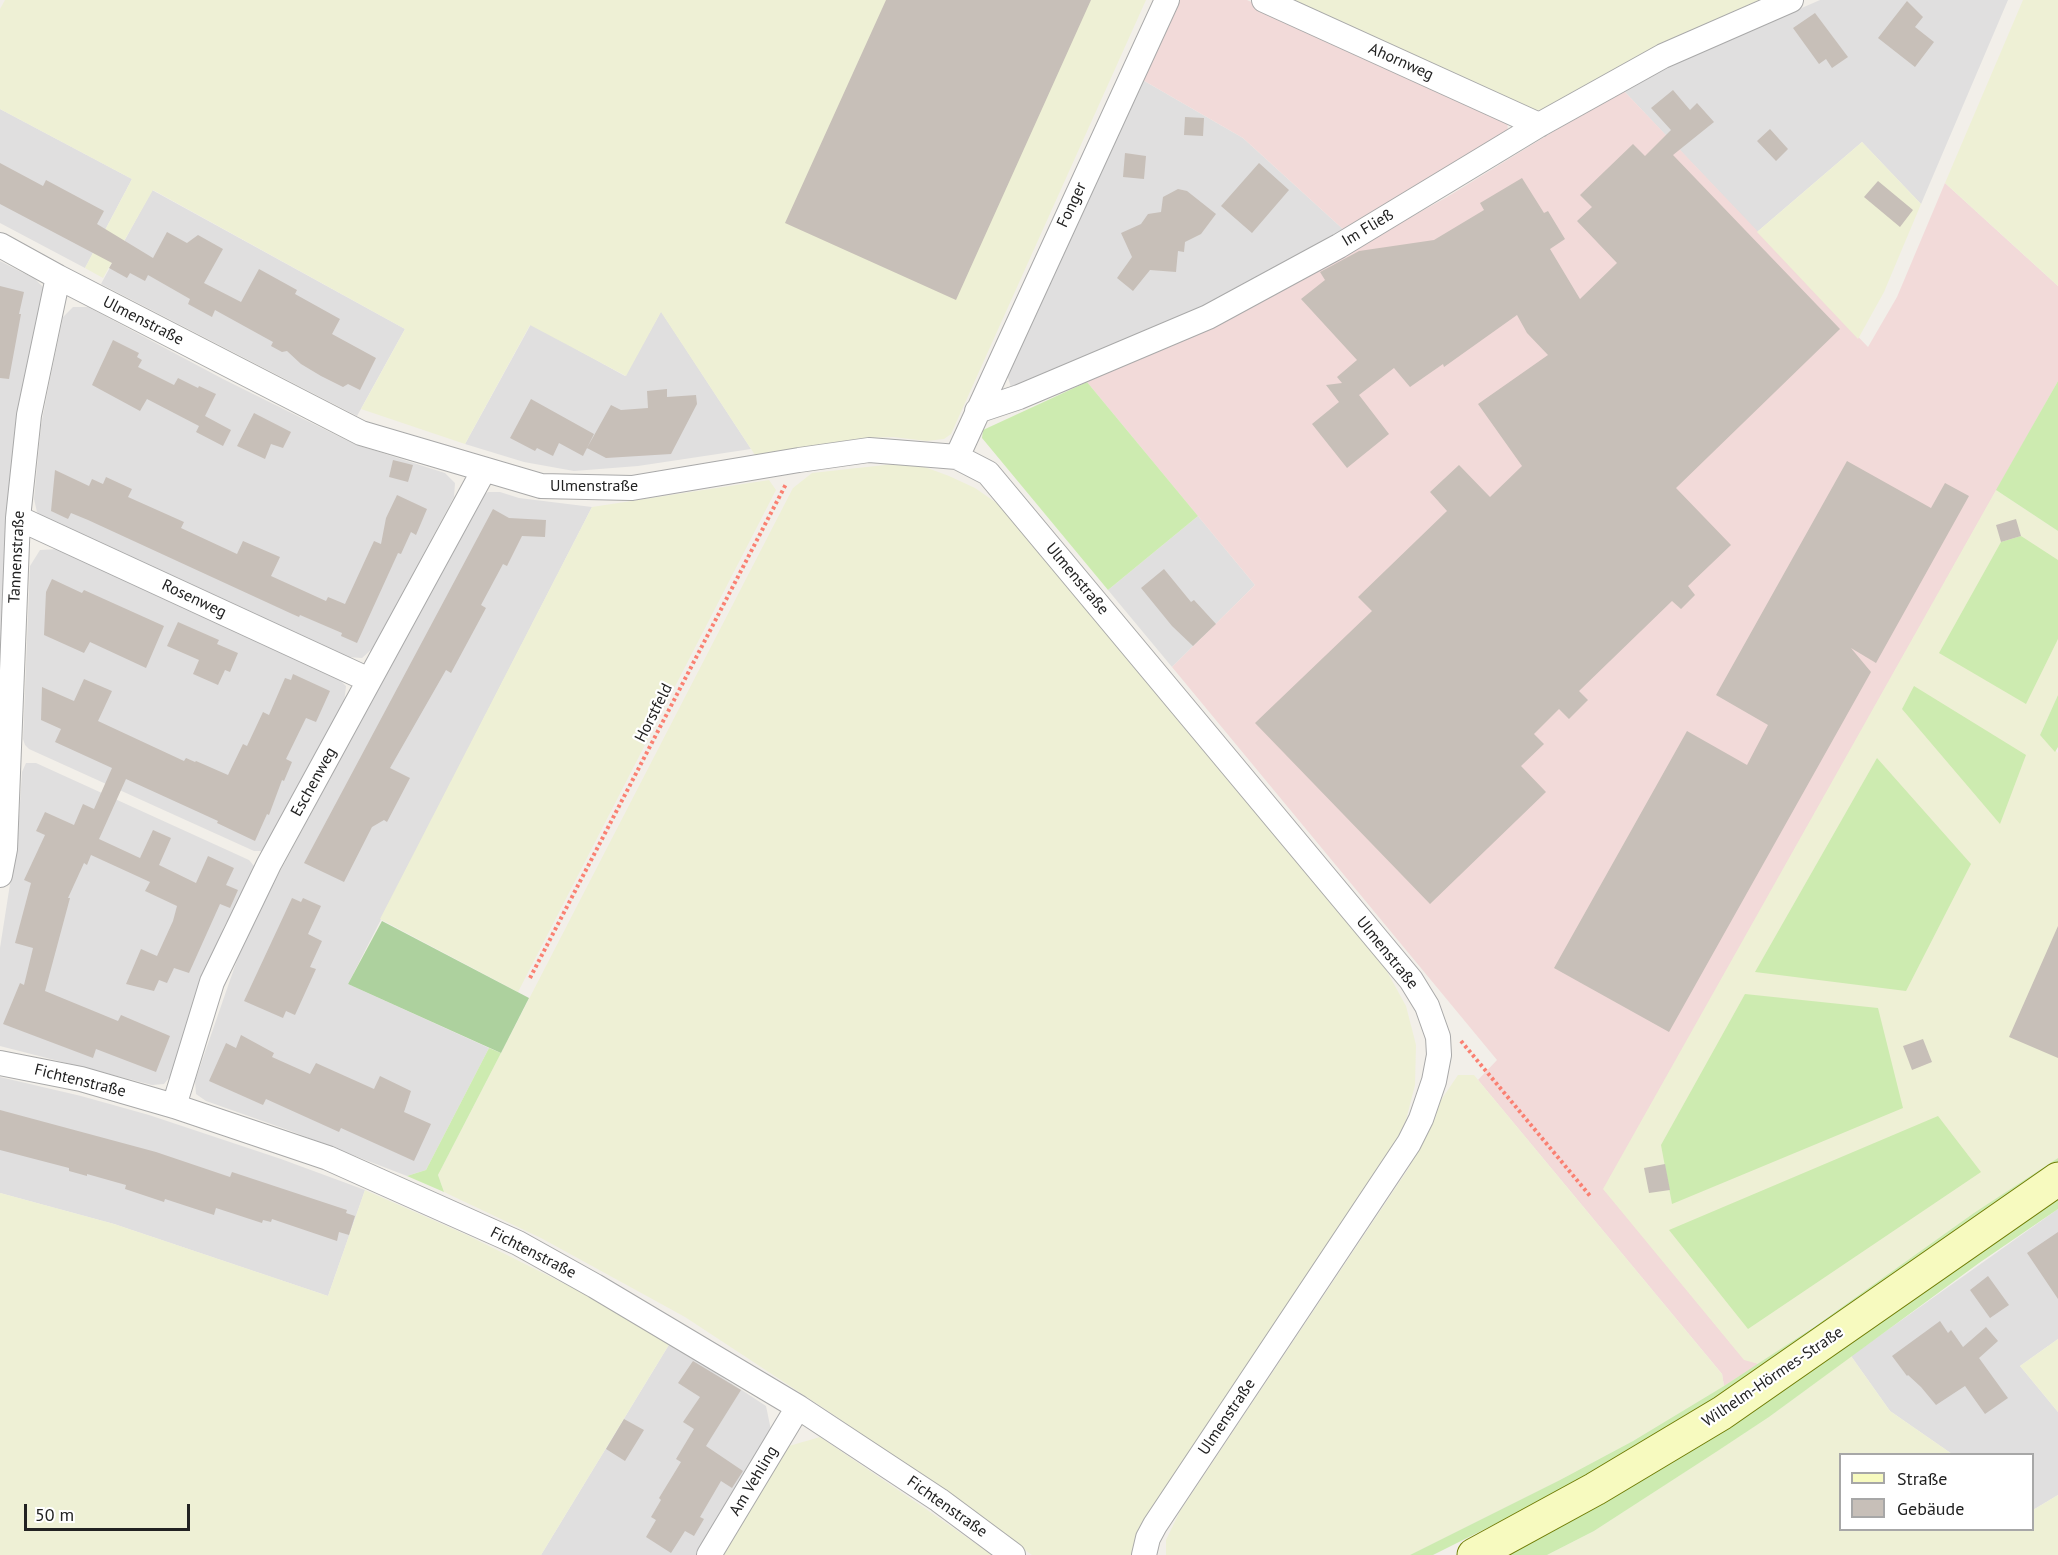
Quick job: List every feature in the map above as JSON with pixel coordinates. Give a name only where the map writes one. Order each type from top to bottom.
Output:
[{"type":"street","name":"Fonger","points":[[977,411],[1167,0]]},
{"type":"street","name":"Ahornweg","points":[[1264,0],[1539,125]]},
{"type":"street","name":"Im Fließ","points":[[977,411],[1019,398],[1208,317],[1339,246],[1539,125],[1663,56],[1791,0]]},
{"type":"street","name":"Ulmenstraße","points":[[0,245],[361,433],[541,486],[632,488],[869,450],[957,457],[988,473],[1403,971],[1427,1006],[1438,1036],[1439,1055],[1434,1081],[1421,1119],[1409,1143],[1155,1525],[1148,1538],[1144,1555]]},
{"type":"street","name":"Tannenstraße","points":[[0,875],[5,849],[18,518],[29,415],[58,277]]},
{"type":"street","points":[[957,457],[977,411]]},
{"type":"street","name":"Eschenweg","points":[[174,1106],[212,982],[269,864],[484,470]]},
{"type":"street","name":"Rosenweg","points":[[18,518],[369,680]]},
{"type":"street","name":"Fichtenstraße","points":[[0,1063],[81,1079],[174,1106],[328,1158],[518,1243],[595,1286],[798,1407],[939,1500],[1013,1555]]},
{"type":"street","name":"Wilhelm-Hörmes-Straße","points":[[1483,1551],[1659,1452],[1751,1394],[2058,1179]]},
{"type":"street","name":"Am Vehling","points":[[709,1555],[798,1407]]},
{"type":"path","name":"Horstfeld","points":[[530,978],[799,460]]},
{"type":"path","points":[[1458,1037],[1591,1197]]},
{"type":"shaded area","points":[[1176,0],[1247,0],[1507,118],[1508,133],[1345,231],[1243,138],[1141,79]]},
{"type":"shaded area","points":[[1820,0],[2008,0],[1921,204],[1862,142],[1757,232],[1624,91],[1681,61]]},
{"type":"shaded area","points":[[1141,79],[1243,138],[1345,231],[1199,309],[1021,389],[1011,387],[1007,375]]},
{"type":"shaded area","points":[[1624,91],[1868,347],[1897,297],[1945,183],[2058,286],[2058,381],[1604,1189],[1744,1359],[1759,1364],[1724,1386],[1722,1374],[1478,1080],[1497,1060],[1172,667],[1255,585],[1087,382],[1214,324],[1316,270],[1447,197],[1585,112]]},
{"type":"shaded area","points":[[0,109],[132,179],[85,268],[0,223]]},
{"type":"shaded area","points":[[152,190],[405,329],[357,416],[101,284]]},
{"type":"shaded area","points":[[0,261],[35,279],[43,287],[44,297],[0,727]]},
{"type":"shaded area","points":[[73,307],[88,307],[223,379],[354,444],[445,473],[455,483],[454,497],[373,648],[362,658],[348,657],[46,519],[37,512],[34,499],[41,425],[63,317]]},
{"type":"shaded area","points":[[661,311],[751,449],[638,466],[574,471],[524,462],[465,444],[531,324],[625,376]]},
{"type":"shaded area","points":[[488,492],[592,507],[348,984],[489,1048],[426,1170],[407,1176],[206,1101],[196,1094],[195,1081],[245,937],[479,499]]},
{"type":"shaded area","points":[[1198,516],[1255,585],[1172,667],[1108,590]]},
{"type":"shaded area","points":[[59,549],[335,675],[346,686],[344,703],[262,851],[254,851],[29,749],[25,745],[23,739],[30,566],[40,550]]},
{"type":"shaded area","points":[[26,763],[36,763],[249,860],[254,866],[253,874],[224,927],[172,1074],[164,1084],[152,1085],[0,1046],[0,948],[18,833],[22,772]]},
{"type":"shaded area","points":[[0,1077],[149,1115],[365,1190],[328,1296],[114,1224],[0,1193]]},
{"type":"shaded area","points":[[2058,1209],[2058,1339],[2020,1366],[2058,1412],[2058,1495],[2034,1509],[2034,1453],[1951,1453],[1890,1411],[1851,1356]]},
{"type":"shaded area","points":[[670,1343],[766,1406],[772,1435],[698,1555],[541,1555]]},
{"type":"green space","points":[[5,0],[1146,0],[951,434],[944,439],[927,441],[893,437],[863,438],[755,455],[661,312],[626,376],[530,325],[465,444],[361,409],[405,329],[153,190],[103,278],[85,268],[132,179],[0,109],[0,9]]},
{"type":"green space","points":[[1278,0],[1763,0],[1547,109],[1524,111]]},
{"type":"green space","points":[[2023,0],[2058,0],[2058,286],[1945,183]]},
{"type":"green space","points":[[1862,142],[1921,204],[1884,292],[1858,339],[1757,232]]},
{"type":"green space","points":[[2058,381],[2058,531],[1996,490]]},
{"type":"green space","points":[[1087,382],[1198,516],[1108,590],[982,438],[983,430]]},
{"type":"green space","points":[[894,464],[922,466],[949,476],[975,488],[1001,506],[1384,966],[1406,1006],[1416,1045],[1415,1085],[1406,1120],[1390,1154],[1134,1546],[1132,1555],[1032,1555],[834,1415],[685,1317],[541,1238],[444,1192],[438,1175],[793,488],[812,473]]},
{"type":"green space","points":[[769,480],[776,490],[518,992],[380,919],[592,507]]},
{"type":"green space","points":[[1996,490],[2058,531],[2058,695],[2040,735],[2058,753],[2058,1158],[1759,1364],[1744,1360],[1603,1189]]},
{"type":"green space","points":[[2021,536],[2058,560],[2058,639],[2026,704],[1939,653],[2001,542]]},
{"type":"green space","points":[[1914,686],[2026,755],[2000,824],[1902,709]]},
{"type":"green space","points":[[2058,695],[2058,747],[2055,752],[2040,735]]},
{"type":"green space","points":[[1877,758],[1971,864],[1906,991],[1755,972]]},
{"type":"green space","points":[[382,921],[529,998],[501,1053],[348,984]]},
{"type":"green space","points":[[1745,994],[1878,1008],[1903,1108],[1672,1204],[1661,1145]]},
{"type":"green space","points":[[489,1048],[501,1053],[438,1175],[444,1192],[407,1176],[426,1170]]},
{"type":"green space","points":[[1458,1075],[1474,1075],[1722,1374],[1724,1386],[1633,1441],[1410,1555],[1166,1555],[1166,1540],[1180,1511],[1408,1169],[1436,1116],[1437,1106]]},
{"type":"green space","points":[[1938,1116],[1981,1172],[1748,1329],[1669,1230]]},
{"type":"green space","points":[[2058,1158],[2058,1165],[1761,1371],[1605,1465],[1497,1523],[1433,1555],[1410,1555],[1633,1441],[1724,1386],[1814,1327],[1974,1213]]},
{"type":"green space","points":[[365,1190],[467,1235],[591,1297],[670,1343],[541,1555],[0,1555],[0,1193],[114,1224],[328,1296]]},
{"type":"green space","points":[[2058,1194],[2058,1209],[1979,1263],[1769,1417],[1716,1452],[1594,1531],[1547,1555],[1506,1555],[1551,1532],[1643,1476]]},
{"type":"green space","points":[[2058,1339],[2058,1412],[2020,1366]]},
{"type":"green space","points":[[1851,1356],[1890,1411],[1951,1453],[1839,1453],[1839,1531],[2034,1531],[2034,1509],[2058,1495],[2058,1555],[1547,1555],[1594,1531],[1769,1417]]},
{"type":"green space","points":[[820,1437],[992,1555],[722,1555],[789,1446]]},
{"type":"building","points":[[886,0],[1091,0],[956,300],[785,223]]},
{"type":"building","points":[[1907,1],[1923,17],[1915,27],[1934,42],[1915,67],[1878,38]]},
{"type":"building","points":[[1815,13],[1848,57],[1832,68],[1826,59],[1819,64],[1793,28]]},
{"type":"building","points":[[1673,90],[1690,110],[1697,103],[1714,122],[1673,155],[1840,329],[1676,488],[1731,545],[1688,586],[1695,595],[1681,609],[1672,601],[1579,691],[1588,700],[1569,719],[1559,709],[1534,734],[1544,744],[1521,766],[1546,792],[1430,904],[1255,723],[1372,611],[1358,597],[1447,511],[1430,492],[1459,465],[1490,497],[1522,466],[1478,404],[1548,355],[1527,333],[1517,315],[1444,367],[1443,364],[1410,387],[1394,368],[1359,395],[1389,434],[1347,468],[1312,424],[1339,402],[1326,385],[1342,383],[1337,377],[1357,360],[1301,299],[1325,280],[1320,272],[1359,251],[1434,240],[1484,210],[1480,203],[1522,178],[1544,213],[1548,211],[1565,239],[1550,249],[1580,299],[1617,263],[1577,221],[1592,207],[1580,195],[1633,144],[1645,156],[1671,130],[1651,108]]},
{"type":"building","points":[[1185,117],[1204,118],[1203,136],[1184,135]]},
{"type":"building","points":[[1770,129],[1788,149],[1776,161],[1757,141]]},
{"type":"building","points":[[1125,153],[1146,156],[1144,179],[1123,177]]},
{"type":"building","points":[[0,163],[43,186],[46,180],[104,211],[97,224],[153,258],[167,232],[187,243],[198,235],[223,249],[204,283],[241,302],[259,269],[297,290],[295,294],[340,319],[332,334],[376,358],[360,390],[348,384],[343,387],[321,376],[301,364],[287,351],[282,352],[271,346],[273,342],[215,310],[212,317],[188,304],[190,299],[148,275],[145,281],[130,273],[127,278],[109,268],[112,263],[0,204]]},
{"type":"building","points":[[1259,163],[1289,190],[1252,233],[1221,206]]},
{"type":"building","points":[[1878,181],[1913,210],[1900,227],[1864,197]]},
{"type":"building","points":[[1178,189],[1187,191],[1216,214],[1201,234],[1185,242],[1184,252],[1178,251],[1176,272],[1150,270],[1133,291],[1117,278],[1132,257],[1121,233],[1141,224],[1148,214],[1161,212],[1163,197]]},
{"type":"building","points":[[0,286],[24,292],[9,379],[0,378]]},
{"type":"building","points":[[113,340],[139,353],[137,357],[142,360],[138,367],[174,385],[178,378],[216,394],[205,416],[231,430],[223,446],[196,432],[199,426],[147,399],[140,411],[92,385]]},
{"type":"building","points":[[667,389],[667,397],[696,395],[697,404],[671,454],[606,458],[587,448],[611,405],[621,410],[648,408],[647,391]]},
{"type":"building","points":[[531,399],[594,434],[583,456],[559,443],[553,456],[537,448],[535,451],[510,438]]},
{"type":"building","points":[[254,413],[291,432],[283,448],[271,444],[265,459],[237,446]]},
{"type":"building","points":[[393,460],[413,465],[408,482],[389,477]]},
{"type":"building","points":[[1847,461],[1931,508],[1945,483],[1969,496],[1876,663],[1851,648],[1871,672],[1669,1032],[1554,968],[1687,731],[1747,765],[1768,725],[1716,695]]},
{"type":"building","points":[[55,470],[89,486],[92,479],[103,484],[106,477],[132,489],[128,497],[184,522],[181,528],[237,554],[243,541],[280,557],[271,576],[326,601],[328,597],[345,604],[374,541],[381,544],[386,518],[397,495],[427,509],[416,535],[411,532],[401,554],[398,553],[357,643],[341,636],[342,633],[290,613],[88,520],[71,513],[68,519],[51,511]]},
{"type":"building","points":[[493,509],[509,518],[546,520],[545,537],[522,536],[507,566],[503,564],[481,605],[486,608],[451,673],[446,670],[390,768],[410,778],[387,822],[384,820],[372,827],[344,882],[304,863]]},
{"type":"building","points":[[2016,519],[2021,536],[2001,542],[1996,525]]},
{"type":"building","points":[[1164,569],[1191,602],[1194,600],[1216,624],[1193,646],[1172,626],[1141,588]]},
{"type":"building","points":[[52,579],[82,593],[84,590],[164,626],[146,668],[90,642],[84,653],[44,635],[46,592]]},
{"type":"building","points":[[178,622],[219,640],[217,644],[238,653],[230,672],[225,670],[218,685],[193,674],[199,660],[167,646]]},
{"type":"building","points":[[293,674],[330,691],[316,722],[306,718],[286,759],[292,762],[255,841],[217,823],[218,821],[126,779],[99,839],[140,858],[153,830],[171,838],[159,865],[196,883],[208,856],[234,868],[226,885],[238,890],[230,908],[220,904],[189,973],[174,968],[167,983],[159,980],[154,991],[126,984],[141,949],[157,956],[173,921],[177,906],[145,891],[150,882],[91,855],[87,865],[84,863],[68,898],[70,898],[45,991],[118,1021],[121,1015],[170,1036],[156,1072],[96,1049],[93,1058],[3,1024],[20,983],[24,985],[33,948],[15,943],[31,883],[24,880],[45,835],[36,831],[45,812],[74,825],[83,804],[94,809],[112,768],[55,742],[61,729],[41,720],[42,687],[74,701],[84,679],[112,691],[98,721],[184,761],[186,758],[196,761],[228,775],[243,744],[247,746],[263,712],[269,715],[285,678],[291,680]]},
{"type":"building","points":[[292,898],[301,902],[303,898],[321,906],[308,934],[322,941],[310,967],[316,969],[295,1015],[286,1011],[283,1018],[244,1001]]},
{"type":"building","points":[[2058,926],[2058,1058],[2009,1037]]},
{"type":"building","points":[[241,1035],[274,1053],[272,1057],[310,1074],[316,1063],[374,1089],[380,1076],[411,1091],[404,1112],[431,1124],[414,1161],[341,1128],[339,1132],[266,1099],[263,1105],[209,1081],[226,1043],[236,1048]]},
{"type":"building","points":[[1923,1039],[1932,1062],[1912,1070],[1903,1046]]},
{"type":"building","points":[[0,1110],[156,1152],[230,1177],[232,1172],[347,1210],[346,1213],[355,1216],[349,1235],[339,1232],[337,1241],[272,1219],[271,1222],[263,1220],[262,1223],[216,1208],[214,1215],[125,1189],[126,1185],[0,1150]]},
{"type":"building","points":[[1665,1164],[1670,1190],[1649,1193],[1644,1168]]},
{"type":"building","points":[[2058,1232],[2058,1299],[2027,1253]]},
{"type":"building","points":[[1988,1276],[2009,1305],[1990,1318],[1970,1290]]},
{"type":"building","points":[[1940,1321],[1948,1333],[1951,1330],[1963,1347],[1986,1327],[1998,1341],[1979,1358],[2008,1398],[1985,1414],[1965,1386],[1936,1405],[1921,1387],[1907,1376],[1892,1356]]},
{"type":"building","points":[[693,1361],[741,1390],[706,1446],[743,1471],[732,1488],[721,1481],[700,1517],[704,1519],[694,1536],[685,1531],[671,1553],[646,1537],[656,1520],[651,1517],[661,1500],[659,1498],[681,1462],[676,1459],[694,1429],[683,1422],[700,1397],[678,1383]]},
{"type":"building","points":[[624,1419],[644,1430],[625,1461],[606,1449]]}]
